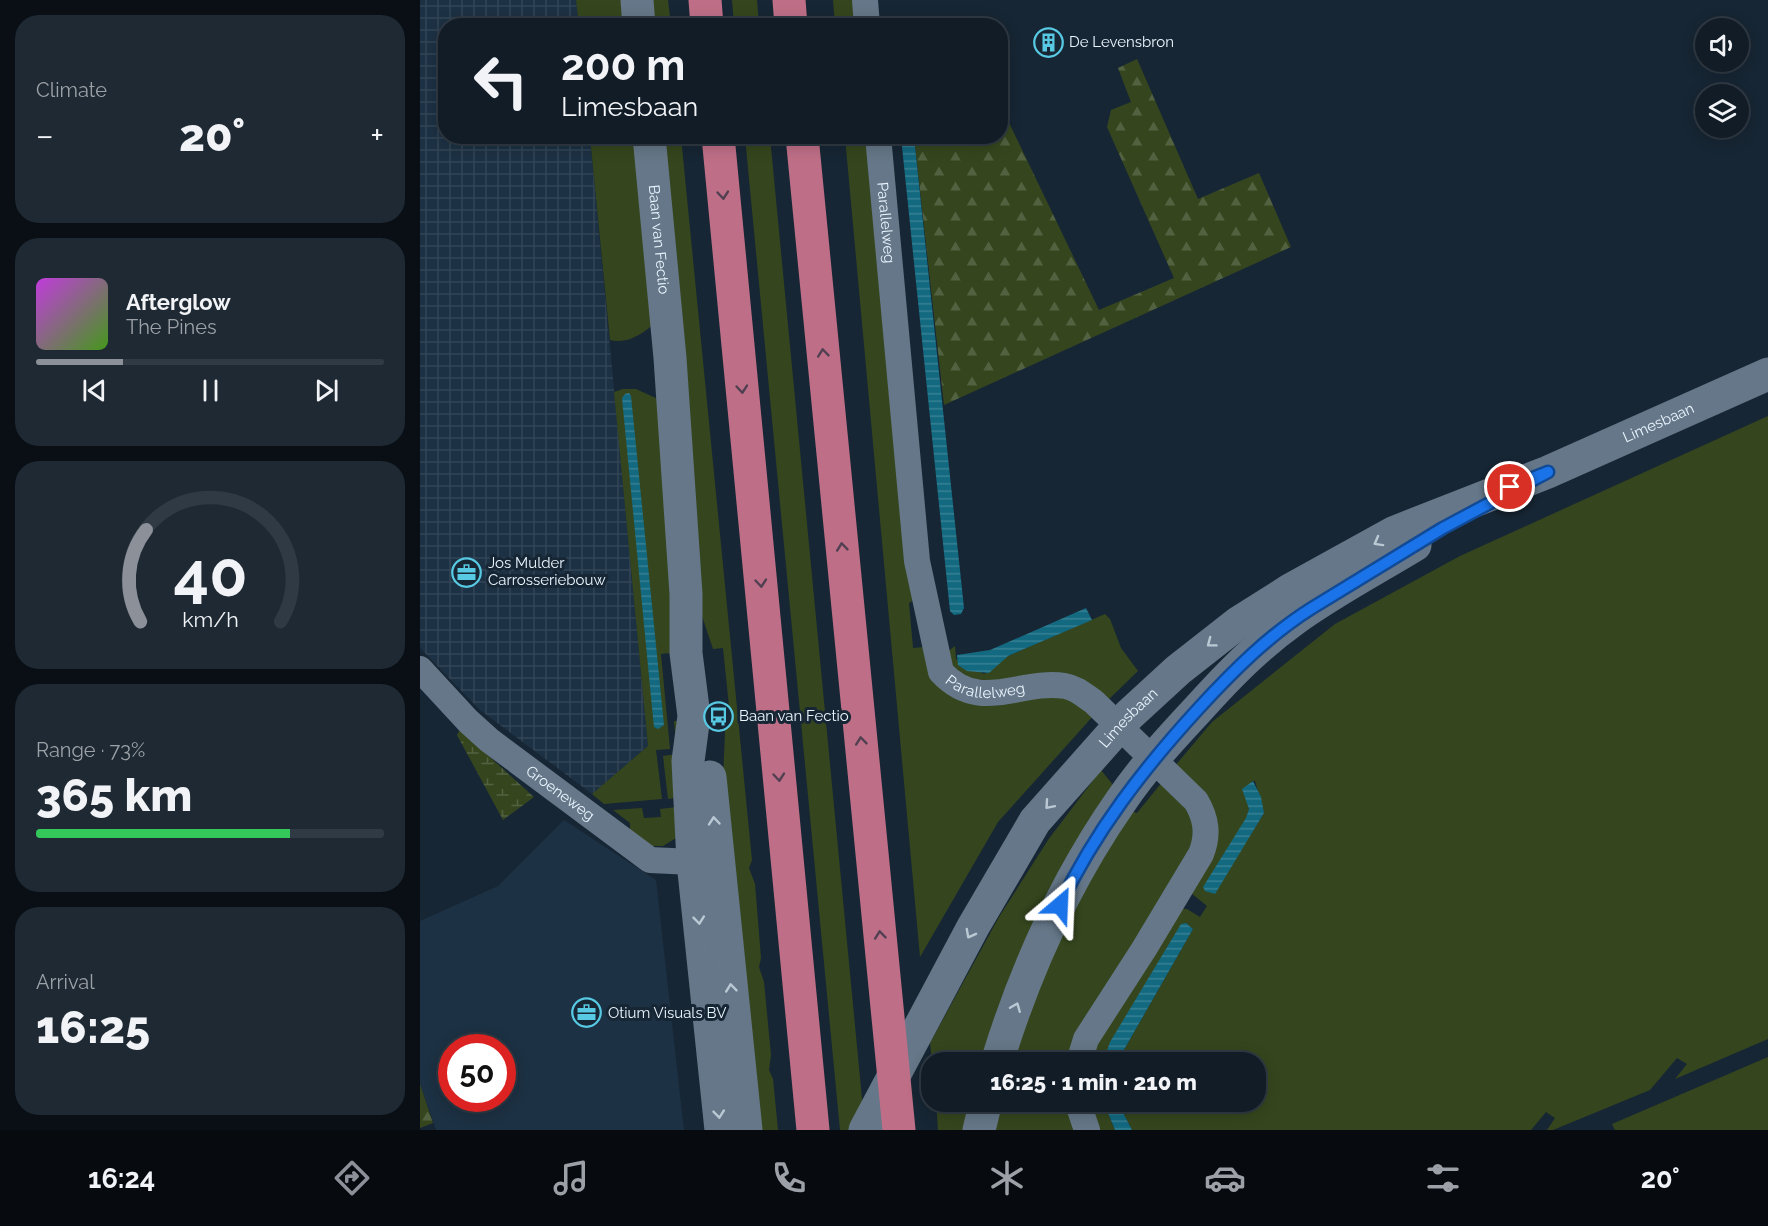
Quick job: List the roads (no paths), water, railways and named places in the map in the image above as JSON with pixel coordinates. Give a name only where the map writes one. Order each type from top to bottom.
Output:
[{"type":"highway","points":[[705,0],[706,18]]},
{"type":"highway","points":[[789,0],[790,18]]},
{"type":"highway","points":[[719,144],[813,1130]]},
{"type":"highway","points":[[803,144],[899,1130]]},
{"type":"main road","points":[[637,0],[638,18]]},
{"type":"main road","name":"Baan van Fectio","points":[[651,144],[670,358],[686,594],[686,653],[694,716],[688,761],[746,1130]]},
{"type":"main road","name":"Limesbaan","points":[[865,1130],[998,883],[1035,821],[1129,715],[1178,670],[1238,624],[1290,590],[1395,532],[1548,472],[1768,374]]},
{"type":"main road","name":"Limesbaan","points":[[1001,1052],[1028,978],[1071,884],[1122,799],[1162,748],[1237,667],[1292,621],[1443,528],[1548,472]]},
{"type":"main road","name":"Baan van Fectio","points":[[706,870],[721,1130]]},
{"type":"main road","points":[[979,1130],[983,1112]]},
{"type":"street","points":[[865,0],[866,18]]},
{"type":"street","name":"Parallelweg","points":[[879,144],[917,561],[940,672],[953,685],[968,692],[985,693],[1054,686],[1077,690],[1094,702],[1187,792],[1204,814],[1205,843],[1201,854],[1144,949],[1086,1038],[1082,1052]]},
{"type":"street","name":"Groeneweg","points":[[420,669],[489,740],[650,860],[706,870]]},
{"type":"street","points":[[1081,1112],[1087,1130]]},
{"type":"water","points":[[902,144],[915,144],[964,608],[961,614],[954,615],[950,611]]},
{"type":"water","points":[[629,393],[664,725],[658,729],[654,727],[622,398]]},
{"type":"water","points":[[1086,608],[1092,620],[1008,656],[989,673],[967,671],[958,665],[957,655],[990,650]]},
{"type":"water","points":[[1253,781],[1261,797],[1264,813],[1215,894],[1205,891],[1203,887],[1246,818],[1249,809],[1242,789]]},
{"type":"water","points":[[1186,923],[1193,929],[1123,1052],[1106,1052],[1110,1042],[1181,924]]},
{"type":"water","points":[[1108,1112],[1123,1112],[1132,1130],[1115,1130]]},
{"type":"place","name":"De Levensbron","points":[[1048,42]]},
{"type":"place","name":"Jos Mulder Carrosseriebouw","points":[[467,572]]},
{"type":"place","name":"Baan van Fectio","points":[[718,716]]},
{"type":"place","name":"Otium Visuals BV","points":[[587,1013]]}]
